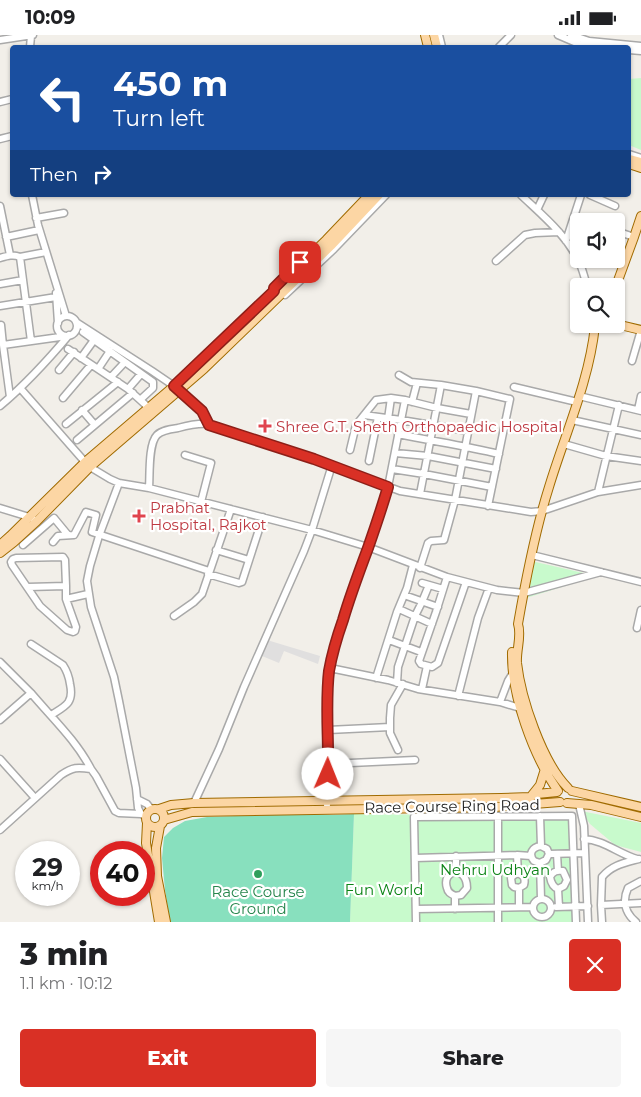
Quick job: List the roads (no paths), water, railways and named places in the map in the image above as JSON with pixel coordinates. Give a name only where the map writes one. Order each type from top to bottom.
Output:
[{"type":"main road","points":[[277,293],[366,197]]},
{"type":"main road","points":[[88,465],[176,388],[354,223],[377,197]]},
{"type":"main road","points":[[625,262],[641,216]]},
{"type":"main road","points":[[625,326],[641,330]]},
{"type":"main road","points":[[558,791],[544,769],[533,745],[513,673],[512,663],[516,629],[542,511],[572,420],[596,333]]},
{"type":"main road","points":[[0,553],[14,542],[33,519],[88,465],[149,408],[176,388]]},
{"type":"main road","points":[[0,545],[33,519]]},
{"type":"main road","points":[[518,624],[520,629],[517,660],[523,707],[552,766],[570,789],[573,795],[572,799],[564,803],[557,797],[558,791],[562,787],[570,789],[641,807]]},
{"type":"main road","points":[[530,797],[540,785],[544,769]]},
{"type":"main road","name":"Race Course Ring Road","points":[[162,823],[192,812],[439,799],[530,797],[558,791]]},
{"type":"main road","name":"Race Course Ring Road","points":[[149,814],[171,805],[194,803],[477,807],[564,803],[591,805],[641,817]]},
{"type":"main road","points":[[149,814],[163,814],[156,848],[157,876],[166,922]]},
{"type":"main road","points":[[149,814],[151,827],[157,827],[162,823]]},
{"type":"main road","points":[[149,814],[146,843],[159,922]]},
{"type":"street","points":[[0,40],[32,35]]},
{"type":"street","points":[[501,45],[510,35]]},
{"type":"street","points":[[558,35],[579,44],[588,45]]},
{"type":"street","points":[[571,35],[596,45]]},
{"type":"street","points":[[32,197],[39,230],[66,316]]},
{"type":"street","points":[[277,293],[283,296],[292,289],[384,197]]},
{"type":"street","points":[[523,197],[570,245]]},
{"type":"street","points":[[537,210],[543,197]]},
{"type":"street","points":[[575,213],[580,197]]},
{"type":"street","points":[[595,197],[615,206]]},
{"type":"street","points":[[0,206],[10,255]]},
{"type":"street","points":[[36,218],[64,213]]},
{"type":"street","points":[[566,241],[570,229]]},
{"type":"street","points":[[6,237],[39,230]]},
{"type":"street","points":[[496,261],[525,235],[559,233]]},
{"type":"street","points":[[625,234],[634,237]]},
{"type":"street","points":[[0,258],[10,255],[20,257],[46,252]]},
{"type":"street","points":[[20,257],[31,341]]},
{"type":"street","points":[[0,284],[23,280]]},
{"type":"street","points":[[55,282],[60,335],[58,349]]},
{"type":"street","points":[[0,307],[56,297]]},
{"type":"street","points":[[58,324],[62,318],[66,316],[72,317],[76,322],[176,388],[202,411],[209,425]]},
{"type":"street","points":[[0,406],[75,331],[77,327],[76,322]]},
{"type":"street","points":[[1,325],[10,397]]},
{"type":"street","points":[[632,361],[641,330]]},
{"type":"street","points":[[83,332],[153,382],[153,388],[140,399]]},
{"type":"street","points":[[3,345],[69,335]]},
{"type":"street","points":[[81,358],[94,340]]},
{"type":"street","points":[[59,370],[71,350],[131,391],[149,408]]},
{"type":"street","points":[[98,369],[110,351]]},
{"type":"street","points":[[111,377],[125,362]]},
{"type":"street","points":[[63,398],[91,365]]},
{"type":"street","points":[[77,439],[131,391],[141,374]]},
{"type":"street","points":[[399,375],[411,382],[476,391],[510,399],[488,506]]},
{"type":"street","points":[[66,424],[118,382]]},
{"type":"street","points":[[412,402],[417,383]]},
{"type":"street","points":[[420,494],[441,385]]},
{"type":"street","points":[[514,387],[640,410],[641,396]]},
{"type":"street","points":[[20,388],[88,465],[119,483],[149,488],[312,530],[368,547],[448,577],[505,591],[524,593],[601,572]]},
{"type":"street","points":[[420,567],[428,543],[444,540],[455,500],[476,391]]},
{"type":"street","points":[[350,450],[356,425],[376,400],[391,398],[405,400],[472,414]]},
{"type":"street","points":[[388,419],[391,398]]},
{"type":"street","points":[[327,804],[330,668],[336,642],[388,487],[405,400]]},
{"type":"street","points":[[598,492],[619,405]]},
{"type":"street","points":[[82,410],[94,424]]},
{"type":"street","points":[[364,415],[468,431]]},
{"type":"street","points":[[369,461],[378,417]]},
{"type":"street","points":[[572,420],[641,435]]},
{"type":"street","points":[[149,488],[152,445],[155,437],[167,430],[193,424],[209,425],[332,465],[400,491],[531,512],[542,511],[598,492],[641,485]]},
{"type":"street","points":[[398,434],[499,453]]},
{"type":"street","points":[[564,444],[606,456],[641,461]]},
{"type":"street","points":[[395,453],[428,456],[496,469]]},
{"type":"street","points":[[185,455],[210,463],[201,502]]},
{"type":"street","points":[[194,803],[291,582],[312,530],[332,465]]},
{"type":"street","points":[[392,469],[492,487]]},
{"type":"street","points":[[119,483],[90,566],[87,581],[88,594],[114,677],[138,808],[149,814]]},
{"type":"street","points":[[0,508],[33,519]]},
{"type":"street","points":[[174,616],[202,594],[232,509]]},
{"type":"street","points":[[53,542],[58,536],[74,535],[86,512],[96,515],[92,533],[239,583],[242,582],[263,517]]},
{"type":"street","points":[[23,545],[54,518],[68,535]]},
{"type":"street","points":[[216,550],[249,560]]},
{"type":"street","points":[[532,555],[641,582]]},
{"type":"street","points":[[64,557],[66,586],[66,599],[76,627],[73,632],[67,630],[40,606],[11,562],[13,559],[64,557]]},
{"type":"street","points":[[376,678],[408,588],[413,565]]},
{"type":"street","points":[[448,577],[421,652],[419,661],[427,666],[432,667],[438,663],[466,582]]},
{"type":"street","points":[[398,750],[390,733],[390,727],[392,705],[400,684],[398,667],[415,616],[422,602],[426,584],[443,589]]},
{"type":"street","points":[[28,587],[66,586]]},
{"type":"street","points":[[458,696],[478,618],[489,588]]},
{"type":"street","points":[[66,599],[88,594]]},
{"type":"street","points":[[404,595],[438,607]]},
{"type":"street","points":[[399,609],[432,624]]},
{"type":"street","points":[[637,628],[641,610]]},
{"type":"street","points":[[389,640],[421,652]]},
{"type":"street","points":[[31,644],[63,665],[69,678],[71,698],[64,706],[51,715]]},
{"type":"street","points":[[0,662],[31,693],[75,743],[115,811],[119,813],[149,814]]},
{"type":"street","points":[[422,689],[427,666]]},
{"type":"street","points":[[330,668],[422,689],[523,707]]},
{"type":"street","points":[[500,702],[513,673]]},
{"type":"street","points":[[0,720],[31,693]]},
{"type":"street","points":[[328,730],[390,727]]},
{"type":"street","points":[[0,759],[35,797]]},
{"type":"street","points":[[328,764],[415,760]]},
{"type":"street","points":[[0,830],[61,775],[77,767],[91,769]]},
{"type":"street","points":[[137,799],[147,804],[149,814]]},
{"type":"street","points":[[579,804],[584,826],[588,922]]},
{"type":"street","points":[[540,816],[541,845]]},
{"type":"street","points":[[416,922],[414,817],[572,816],[576,922]]},
{"type":"street","points":[[498,817],[498,922]]},
{"type":"street","points":[[584,839],[604,843],[629,856],[640,859]]},
{"type":"street","points":[[541,845],[547,849],[548,854],[546,860],[540,863],[534,861],[531,851],[541,845]]},
{"type":"street","points":[[548,854],[585,853]]},
{"type":"street","points":[[557,854],[558,871]]},
{"type":"street","points":[[517,855],[518,873]]},
{"type":"street","points":[[415,857],[531,856]]},
{"type":"street","points":[[456,857],[456,872]]},
{"type":"street","points":[[602,922],[602,877],[606,872],[624,862],[640,859]]},
{"type":"street","points":[[540,863],[541,899]]},
{"type":"street","points":[[563,871],[567,880],[564,886],[558,889],[550,881],[550,877],[552,873],[563,871]]},
{"type":"street","points":[[456,872],[461,873],[465,877],[467,888],[461,895],[455,895],[448,891],[446,881],[452,873],[456,872]]},
{"type":"street","points":[[518,873],[513,875],[511,882],[514,887],[519,888]]},
{"type":"street","points":[[518,873],[524,876],[525,880],[524,885],[519,888]]},
{"type":"street","points":[[636,922],[630,917],[625,904],[626,892],[628,888],[641,881]]},
{"type":"street","points":[[519,888],[519,907]]},
{"type":"street","points":[[558,889],[559,907]]},
{"type":"street","points":[[455,895],[455,909]]},
{"type":"street","points":[[537,900],[546,900],[550,903],[551,911],[542,920],[533,911],[532,907],[537,900]]},
{"type":"street","points":[[601,905],[641,903]]},
{"type":"street","points":[[551,907],[588,906]]},
{"type":"street","points":[[416,909],[532,907]]},
{"type":"place","name":"Shree G.T. Sheth Orthopaedic Hospital","points":[[265,426]]},
{"type":"place","name":"Prabhat Hospital, Rajkot","points":[[139,516]]},
{"type":"place","name":"Race Course Ground","points":[[258,874]]},
{"type":"park label","name":"Nehru Udhyan","points":[[495,869]]},
{"type":"park label","name":"Fun World","points":[[384,889]]}]
